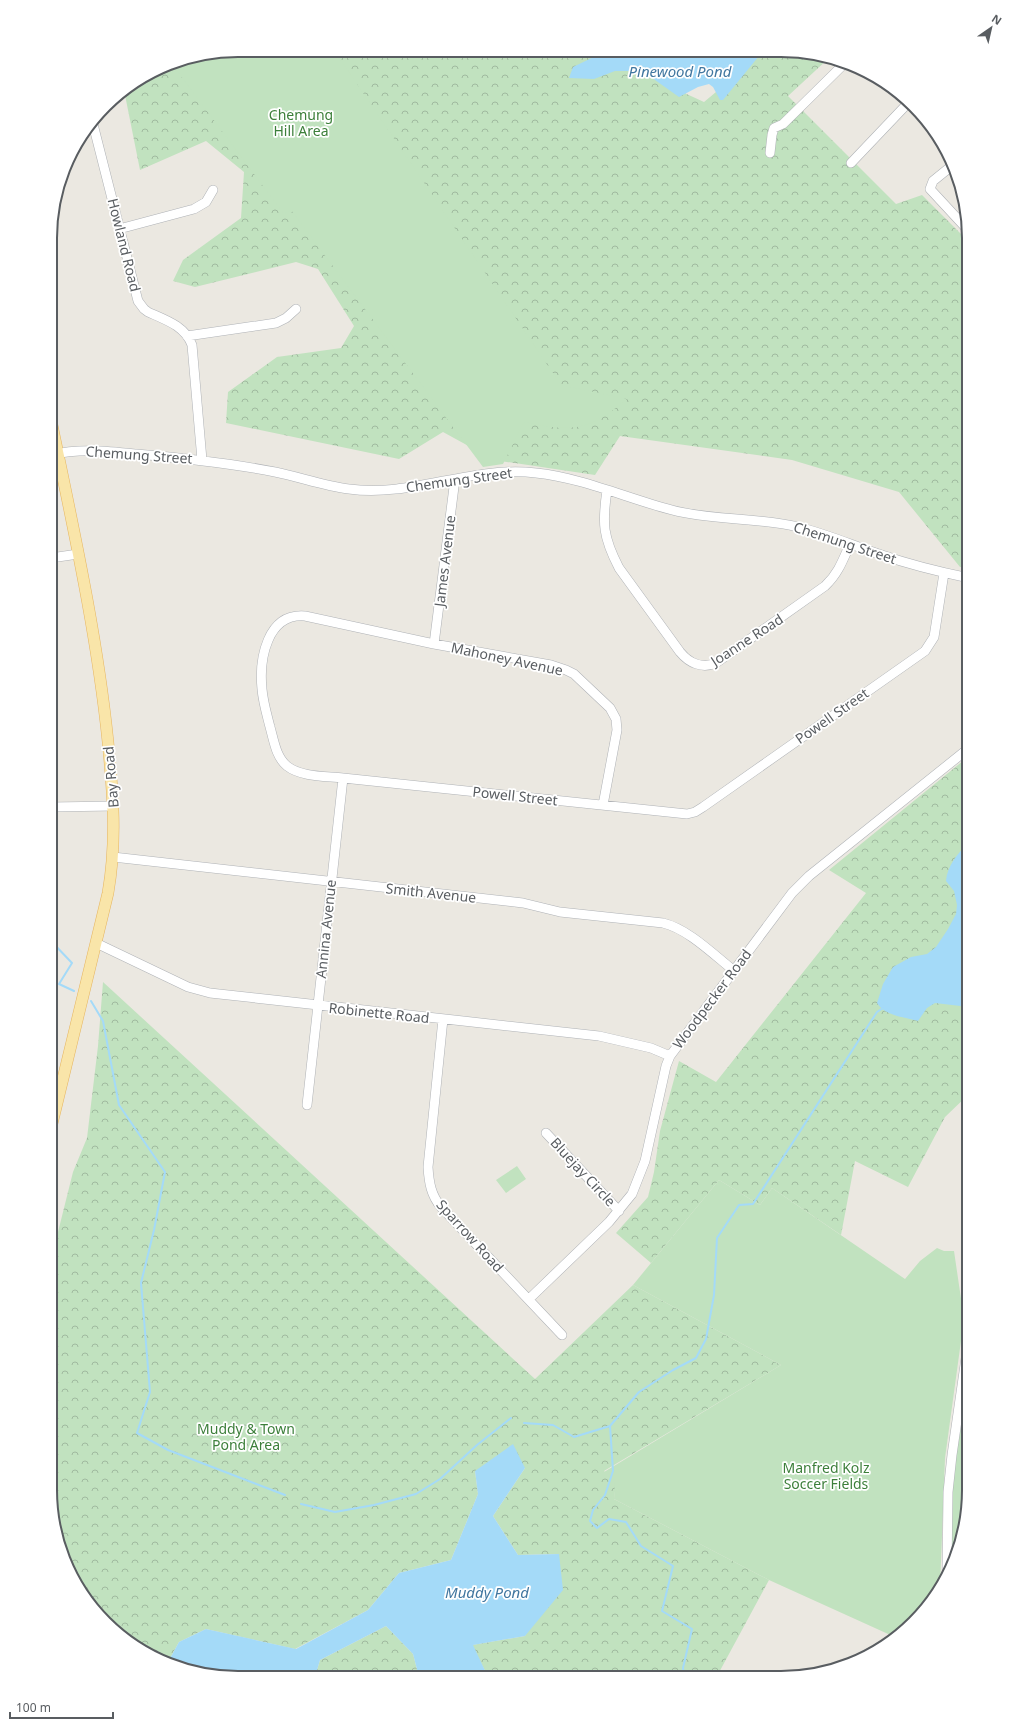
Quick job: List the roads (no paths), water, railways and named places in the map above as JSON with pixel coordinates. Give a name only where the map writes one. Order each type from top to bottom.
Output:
[{"type":"main road","name":"Bay Road","points":[[57,463],[78,554],[103,692],[114,806],[113,857],[108,893],[57,1103]]},
{"type":"street","points":[[770,153],[774,128],[783,124],[840,68]]},
{"type":"street","points":[[850,163],[905,106]]},
{"type":"street","name":"Howland Road","points":[[94,128],[136,295],[140,305],[148,312],[173,323],[187,336]]},
{"type":"street","points":[[948,169],[933,181],[930,187],[931,192],[962,223]]},
{"type":"street","points":[[119,229],[194,209],[206,202],[213,190]]},
{"type":"street","points":[[202,460],[192,351],[187,336],[276,323],[286,318],[296,309]]},
{"type":"street","name":"Chemung Street","points":[[57,454],[87,451],[202,460],[276,472],[350,490],[384,490],[496,472],[527,472],[555,476],[680,512],[784,524],[810,530],[895,560],[962,577]]},
{"type":"street","name":"James Avenue","points":[[434,644],[455,479]]},
{"type":"street","name":"Joanne Road","points":[[607,490],[603,515],[604,530],[619,568],[684,657],[696,664],[710,666],[716,663],[825,586],[840,568],[850,544]]},
{"type":"street","points":[[57,557],[78,554]]},
{"type":"street","name":"Powell Street","points":[[434,644],[301,616],[289,617],[283,620],[273,631],[267,643],[263,664],[262,687],[266,710],[279,756],[286,765],[295,771],[343,778],[691,814],[925,651],[934,637],[944,573]]},
{"type":"street","name":"Mahoney Avenue","points":[[434,644],[562,668],[574,674],[604,701],[615,715],[617,726],[603,805]]},
{"type":"street","name":"Woodpecker Road","points":[[528,1299],[619,1211],[632,1194],[642,1173],[666,1066],[670,1056],[733,970],[803,881],[962,754]]},
{"type":"street","name":"Annina Avenue","points":[[307,1105],[343,778]]},
{"type":"street","points":[[57,807],[114,806]]},
{"type":"street","name":"Smith Avenue","points":[[113,857],[516,903],[560,912],[663,923],[686,934],[733,970]]},
{"type":"street","name":"Robinette Road","points":[[96,943],[198,991],[318,1006],[608,1038],[651,1048],[670,1056]]},
{"type":"street","name":"Sparrow Road","points":[[443,1019],[428,1168],[429,1186],[436,1201],[562,1335]]},
{"type":"street","name":"Bluejay Circle","points":[[546,1133],[619,1211]]},
{"type":"street","points":[[947,1561],[949,1480],[962,1387]]},
{"type":"water","name":"Pinewood Pond","points":[[594,57],[758,57],[723,100],[720,100],[713,87],[709,84],[698,87],[679,97],[648,75],[630,71],[615,71],[594,79],[569,78],[573,67]]},
{"type":"water","points":[[962,850],[962,1006],[935,1003],[927,1008],[918,1021],[885,1011],[877,1003],[883,984],[893,967],[911,957],[927,954],[936,947],[956,914],[957,905],[954,891],[946,881],[948,870]]},
{"type":"water","name":"Muddy Pond","points":[[513,1444],[525,1468],[493,1516],[518,1555],[559,1554],[563,1590],[525,1636],[473,1645],[485,1671],[417,1671],[413,1654],[386,1626],[320,1660],[317,1671],[226,1671],[203,1668],[171,1658],[179,1642],[206,1629],[296,1649],[368,1610],[399,1573],[451,1560],[478,1494],[475,1471]]},
{"type":"waterway","points":[[57,947],[72,963],[59,984],[74,991]]},
{"type":"waterway","points":[[91,1001],[103,1021],[119,1105],[165,1172],[154,1230],[141,1283],[150,1392],[137,1433],[168,1450],[285,1495]]},
{"type":"waterway","points":[[524,1423],[553,1425],[574,1437],[610,1426],[639,1392],[673,1370],[696,1358],[706,1339],[714,1295],[717,1238],[739,1205],[753,1204],[877,1012],[883,1008]]},
{"type":"waterway","points":[[301,1504],[335,1512],[374,1505],[416,1494],[440,1479],[477,1445],[511,1418]]},
{"type":"waterway","points":[[610,1426],[613,1471],[605,1495],[593,1510],[590,1521],[597,1528],[609,1519],[626,1522],[641,1546],[673,1566],[662,1611],[692,1629],[684,1671]]},
{"type":"park label","name":"Chemung Hill Area","points":[[301,124]]},
{"type":"park label","name":"Muddy & Town Pond Area","points":[[246,1438]]},
{"type":"park label","name":"Manfred Kolz Soccer Fields","points":[[826,1476]]}]
